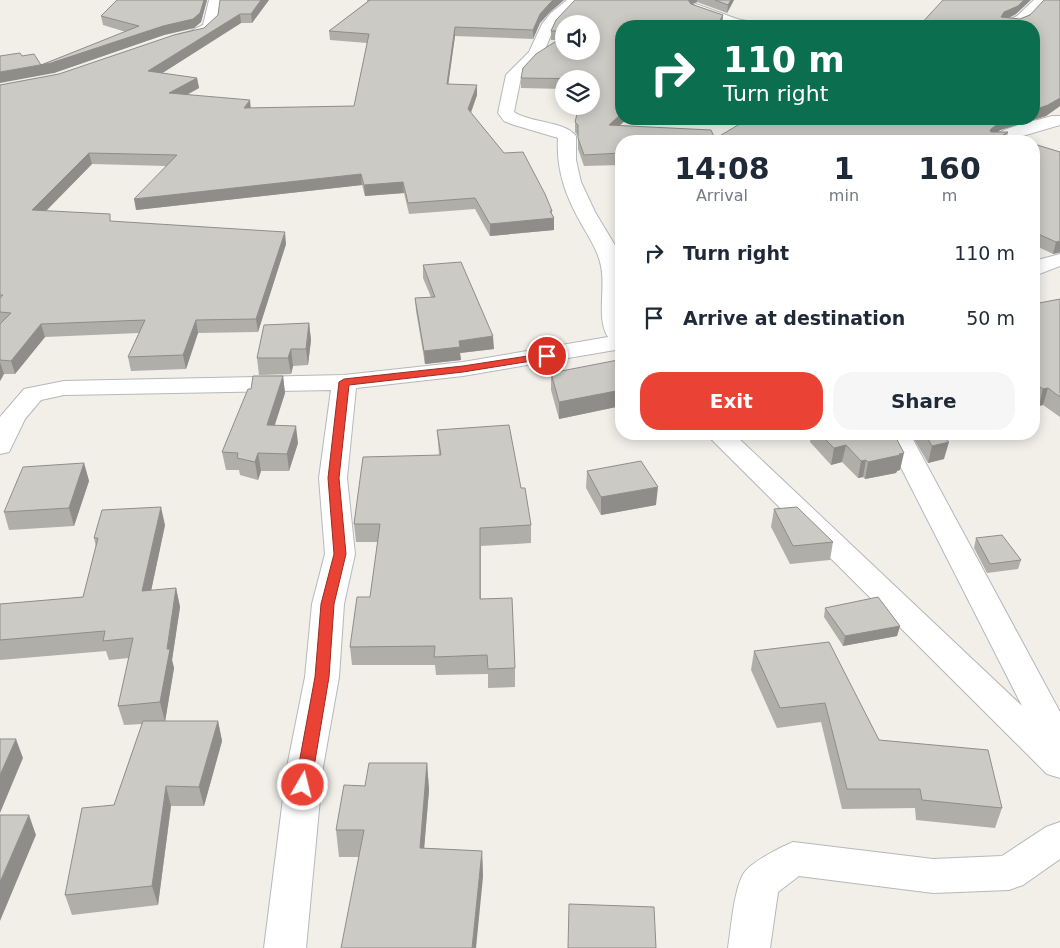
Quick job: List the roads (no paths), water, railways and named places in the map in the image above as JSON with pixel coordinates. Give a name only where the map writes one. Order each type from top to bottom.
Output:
[{"type":"street","points":[[162,44],[200,33],[207,28],[210,24],[215,0]]},
{"type":"street","points":[[575,0],[556,16],[547,27],[536,54],[514,75],[506,113],[509,118],[519,122],[550,128],[567,136],[568,172],[574,194],[606,250],[615,295],[612,309],[615,331]]},
{"type":"street","points":[[1020,20],[1037,4],[1051,12]]},
{"type":"street","points":[[696,8],[728,20]]},
{"type":"street","points":[[1040,115],[1059,120]]},
{"type":"street","points":[[1009,135],[1059,120]]},
{"type":"street","points":[[1040,266],[1060,260]]},
{"type":"street","points":[[0,446],[13,417],[33,394],[64,388],[344,382],[463,369],[615,341]]},
{"type":"street","points":[[285,948],[305,767],[322,677],[328,604],[340,554],[333,478],[344,382]]},
{"type":"street","points":[[725,440],[1060,764]]},
{"type":"street","points":[[900,440],[1060,745]]},
{"type":"street","points":[[749,948],[759,883],[793,859],[933,876],[1009,872],[1060,838]]}]
